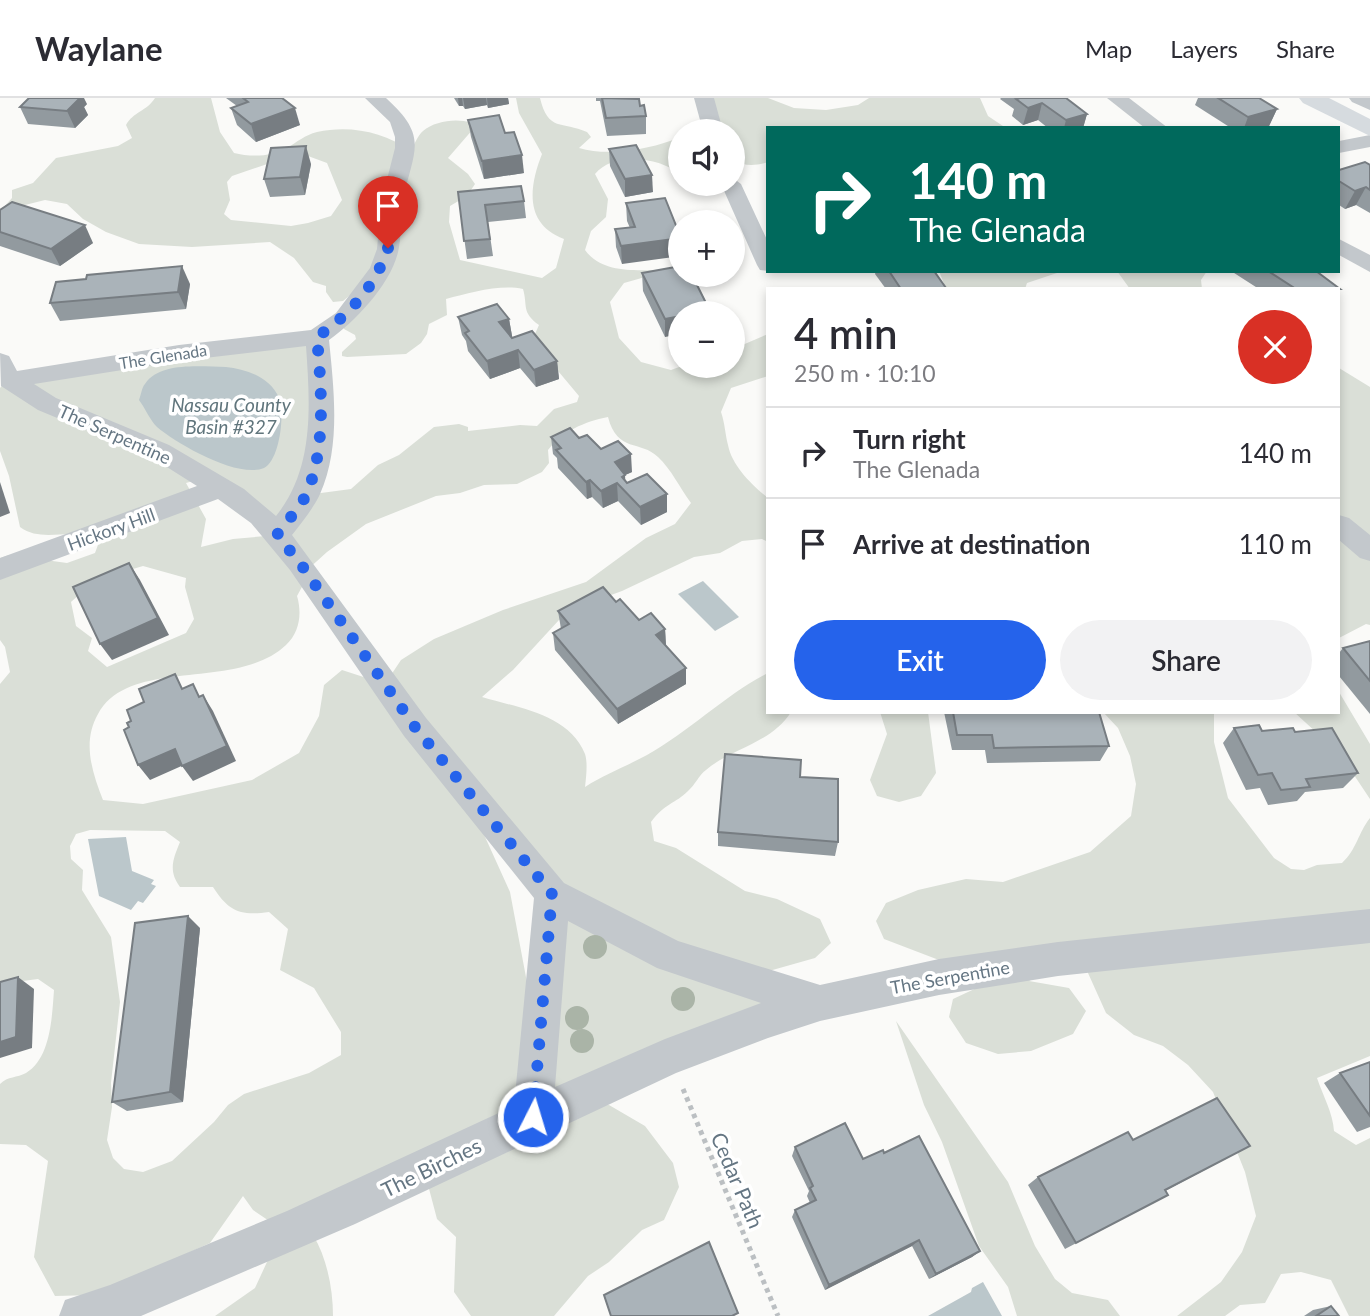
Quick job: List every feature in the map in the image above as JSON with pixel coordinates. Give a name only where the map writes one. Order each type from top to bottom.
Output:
[{"type":"main road","points":[[1311,98],[1370,129]]},
{"type":"street","name":"The Glenada","points":[[5,370],[317,337],[344,318],[381,269],[388,248],[392,203],[405,137],[399,120],[375,98]]},
{"type":"street","points":[[704,98],[710,119]]},
{"type":"street","points":[[1116,98],[1155,126]]},
{"type":"street","points":[[1359,98],[1370,104]]},
{"type":"street","points":[[1340,147],[1370,141]]},
{"type":"street","points":[[736,196],[766,261]]},
{"type":"street","points":[[1340,247],[1370,265]]},
{"type":"street","points":[[277,535],[306,495],[314,466],[322,402],[317,337]]},
{"type":"street","name":"The Serpentine","points":[[5,370],[47,404],[160,451],[261,516],[300,563],[415,727],[552,894],[670,956],[820,1003],[939,977],[1058,959],[1370,926]]},
{"type":"street","name":"Hickory Hill","points":[[0,569],[220,488]]},
{"type":"street","points":[[1340,526],[1370,551]]},
{"type":"street","points":[[533,1117],[552,894]]},
{"type":"street","name":"The Birches","points":[[81,1316],[110,1307],[329,1215],[533,1117],[669,1056],[770,1017],[820,1003]]},
{"type":"path","name":"Cedar Path","points":[[669,1056],[778,1316]]},
{"type":"shaded area","points":[[155,98],[211,98],[220,132],[234,153],[247,155],[275,153],[313,133],[342,129],[378,135],[411,151],[421,133],[434,125],[453,121],[471,123],[474,128],[448,158],[468,174],[475,184],[467,196],[450,206],[449,222],[460,260],[542,278],[556,268],[564,239],[542,224],[536,214],[533,203],[534,179],[542,154],[519,113],[516,98],[540,98],[543,109],[552,121],[587,132],[591,137],[579,148],[617,152],[668,141],[668,167],[650,161],[625,159],[603,167],[595,174],[608,199],[606,217],[591,231],[585,250],[602,264],[613,267],[668,270],[624,283],[610,302],[619,338],[641,362],[668,369],[668,378],[745,378],[745,344],[766,335],[766,377],[731,388],[721,412],[730,453],[738,468],[766,496],[766,541],[742,541],[720,553],[694,557],[622,591],[589,603],[559,620],[513,670],[482,697],[526,709],[555,721],[567,730],[585,754],[585,787],[647,755],[766,674],[766,714],[790,714],[773,731],[706,770],[688,791],[661,811],[651,822],[654,841],[676,848],[745,891],[777,899],[820,919],[831,943],[815,958],[769,971],[820,1003],[580,1106],[609,1105],[645,1126],[673,1163],[679,1187],[664,1220],[642,1230],[609,1262],[588,1276],[554,1316],[471,1316],[454,1292],[456,1237],[437,1219],[423,1166],[313,1235],[328,1274],[333,1316],[215,1316],[255,1288],[279,1236],[278,1227],[253,1210],[243,1196],[210,1243],[96,1295],[55,1296],[34,1257],[48,1161],[26,1145],[0,1144],[0,1084],[26,1073],[41,1057],[49,1036],[54,990],[38,979],[0,984],[0,684],[10,672],[5,647],[0,640],[0,558],[9,555],[67,563],[95,553],[99,542],[80,535],[39,534],[20,527],[9,476],[0,451],[0,388],[6,381],[317,337],[306,495],[351,489],[378,465],[399,455],[434,427],[459,424],[468,427],[468,431],[520,425],[537,426],[554,409],[577,402],[579,396],[538,347],[535,334],[539,325],[527,312],[523,289],[495,288],[446,299],[447,315],[429,324],[421,343],[406,354],[347,357],[342,356],[342,352],[356,339],[355,335],[344,329],[343,324],[359,288],[343,301],[333,302],[326,292],[326,286],[313,282],[294,258],[270,242],[192,247],[139,244],[106,232],[83,219],[67,204],[45,200],[25,205],[13,212],[2,209],[12,198],[12,190],[33,183],[56,158],[118,146],[132,138],[126,125]],"holes":[[[308,156],[327,163],[342,200],[331,216],[291,226],[231,220],[224,214],[230,200],[227,182],[232,176],[282,159]],[[608,417],[612,428],[623,441],[658,457],[691,503],[675,524],[646,538],[586,582],[503,610],[434,639],[401,660],[385,684],[342,670],[324,685],[319,716],[299,753],[252,780],[143,804],[103,800],[92,768],[90,735],[98,714],[113,696],[134,685],[158,679],[240,667],[265,659],[286,645],[297,628],[297,596],[306,571],[366,524],[436,496],[460,493],[484,485],[517,484],[542,472],[549,463],[548,450],[575,428]],[[200,479],[277,535],[233,539],[201,547],[206,519],[186,483]],[[143,566],[186,578],[185,587],[194,619],[186,633],[107,667],[88,651],[92,638],[76,626],[71,602],[79,595],[96,584]],[[462,786],[551,894],[538,1041],[510,892]],[[90,830],[165,831],[180,842],[173,865],[174,876],[180,887],[213,887],[225,902],[236,910],[269,912],[288,929],[280,970],[314,988],[341,1032],[341,1055],[309,1073],[244,1094],[228,1105],[214,1122],[172,1161],[143,1172],[124,1169],[113,1158],[107,1140],[120,1002],[111,937],[82,890],[83,870],[71,859],[70,846],[76,834]]]},
{"type":"shaded area","points":[[704,98],[768,98],[794,108],[826,110],[858,105],[869,98],[980,98],[988,116],[1003,126],[766,126],[766,162],[746,165],[745,119],[710,119]]},
{"type":"shaded area","points":[[940,273],[1057,273],[1027,283],[1026,287],[945,287]]},
{"type":"shaded area","points":[[1118,273],[1206,273],[1201,280],[1202,287],[1129,287]]},
{"type":"shaded area","points":[[1340,369],[1370,387],[1370,538],[1340,516]]},
{"type":"shaded area","points":[[1340,526],[1370,551],[1370,625],[1366,624],[1340,637]]},
{"type":"shaded area","points":[[1340,694],[1370,744],[1370,799],[1340,754],[1296,714],[1340,714]]},
{"type":"shaded area","points":[[881,714],[928,714],[936,773],[921,796],[899,802],[877,796],[870,780],[887,734]]},
{"type":"shaded area","points":[[1105,714],[1214,714],[1214,742],[1228,798],[1274,858],[1291,869],[1304,870],[1317,865],[1342,863],[1370,818],[1370,1056],[1317,1078],[1330,1111],[1334,1131],[1356,1145],[1370,1138],[1370,1316],[1349,1316],[1331,1280],[1301,1272],[1281,1274],[1265,1303],[1240,1305],[1225,1316],[1177,1316],[1221,1282],[1242,1252],[1256,1216],[1245,1172],[1213,1092],[1188,1065],[1163,1046],[1134,1035],[1106,1013],[1088,973],[1086,950],[1029,981],[1069,988],[1086,1011],[1073,1034],[1031,1051],[998,1054],[966,1043],[949,1017],[953,999],[983,985],[952,965],[884,939],[876,921],[886,903],[918,890],[966,879],[1003,882],[1090,852],[1131,816],[1136,784],[1130,756],[1118,728]]},
{"type":"shaded area","points":[[896,1021],[1008,1182],[1035,1246],[1055,1279],[1072,1293],[1108,1300],[1120,1316],[1017,1316],[1008,1287],[979,1246],[942,1142],[924,1105]]},
{"type":"water","name":"Nassau County Basin #327","points":[[194,366],[226,367],[264,379],[279,398],[280,436],[274,456],[264,468],[239,469],[208,458],[178,442],[157,427],[139,400],[144,385],[161,372]]},
{"type":"water","points":[[703,581],[739,617],[715,631],[678,594]]},
{"type":"water","points":[[126,837],[132,871],[154,880],[151,884],[156,886],[143,903],[138,901],[131,910],[99,896],[88,839]]},
{"type":"water","points":[[983,1282],[1002,1316],[928,1316],[971,1292],[972,1288]]},
{"type":"building","points":[[29,98],[80,98],[67,111],[20,107]]},
{"type":"building","points":[[243,98],[282,98],[295,108],[251,124],[231,108],[248,102]]},
{"type":"building","points":[[602,98],[639,99],[640,106],[644,105],[646,116],[606,118]]},
{"type":"building","points":[[1066,98],[1087,114],[1066,120],[1042,103],[1028,108],[1016,99]]},
{"type":"building","points":[[1218,98],[1259,98],[1277,109],[1248,117]]},
{"type":"building","points":[[499,115],[505,133],[514,132],[522,155],[482,161],[468,120]]},
{"type":"building","points":[[636,145],[652,175],[625,179],[609,149]]},
{"type":"building","points":[[306,146],[300,177],[264,179],[271,148]]},
{"type":"building","points":[[1365,162],[1370,165],[1370,190],[1366,187],[1355,191],[1340,182],[1340,170]]},
{"type":"building","points":[[521,186],[524,201],[485,205],[490,239],[464,241],[458,192]]},
{"type":"building","points":[[665,198],[670,210],[668,240],[621,246],[615,229],[635,227],[626,203]]},
{"type":"building","points":[[12,202],[85,225],[51,249],[0,232],[0,210]]},
{"type":"building","points":[[182,266],[178,292],[50,303],[56,282],[86,279],[87,275]]},
{"type":"building","points":[[668,268],[668,287],[698,287],[705,301],[668,301],[668,318],[665,319],[642,273]]},
{"type":"building","points":[[890,273],[935,273],[945,287],[900,287]]},
{"type":"building","points":[[1271,273],[1319,273],[1337,287],[1293,287]]},
{"type":"building","points":[[497,304],[509,319],[499,322],[512,338],[532,331],[557,361],[534,370],[518,350],[487,361],[465,333],[469,331],[458,317]]},
{"type":"building","points":[[570,428],[579,438],[587,435],[601,449],[618,441],[631,454],[615,462],[625,475],[622,477],[627,483],[647,474],[667,494],[640,507],[617,483],[601,491],[590,480],[586,482],[556,450],[561,448],[551,437]]},
{"type":"building","points":[[129,563],[158,618],[100,644],[73,587]]},
{"type":"building","points":[[603,587],[616,602],[620,599],[639,620],[651,613],[665,629],[656,635],[686,668],[617,709],[553,633],[569,624],[558,611]]},
{"type":"building","points":[[1370,641],[1370,681],[1343,648]]},
{"type":"building","points":[[175,674],[182,689],[193,684],[199,697],[203,695],[227,746],[182,766],[175,749],[138,765],[124,730],[129,727],[127,723],[131,721],[127,710],[144,702],[139,689]]},
{"type":"building","points":[[953,714],[1100,714],[1109,746],[994,748],[992,735],[957,735]]},
{"type":"building","points":[[1259,725],[1262,731],[1293,728],[1295,732],[1332,728],[1358,773],[1306,779],[1310,787],[1281,790],[1272,773],[1258,775],[1234,728]]},
{"type":"building","points":[[725,754],[801,760],[800,777],[838,779],[838,842],[718,832]]},
{"type":"building","points":[[188,916],[170,1092],[112,1102],[135,923]]},
{"type":"building","points":[[18,977],[16,1037],[0,1042],[0,982]]},
{"type":"building","points":[[1370,1062],[1370,1116],[1340,1073]]},
{"type":"building","points":[[1217,1098],[1250,1146],[1165,1190],[1168,1195],[1076,1243],[1038,1177],[1128,1132],[1133,1140]]},
{"type":"building","points":[[845,1123],[863,1159],[883,1150],[884,1153],[919,1136],[980,1251],[936,1274],[919,1240],[829,1285],[795,1210],[816,1200],[810,1188],[813,1186],[795,1147]]},
{"type":"building","points":[[709,1242],[738,1313],[732,1316],[611,1316],[604,1295]]},
{"type":"building","points":[[1331,1306],[1339,1316],[1316,1316]]},
{"type":"route","points":[[388,248],[381,269],[366,292],[344,318],[317,337],[322,402],[314,466],[306,495],[277,535],[300,563],[415,727],[552,894],[533,1117]]}]
